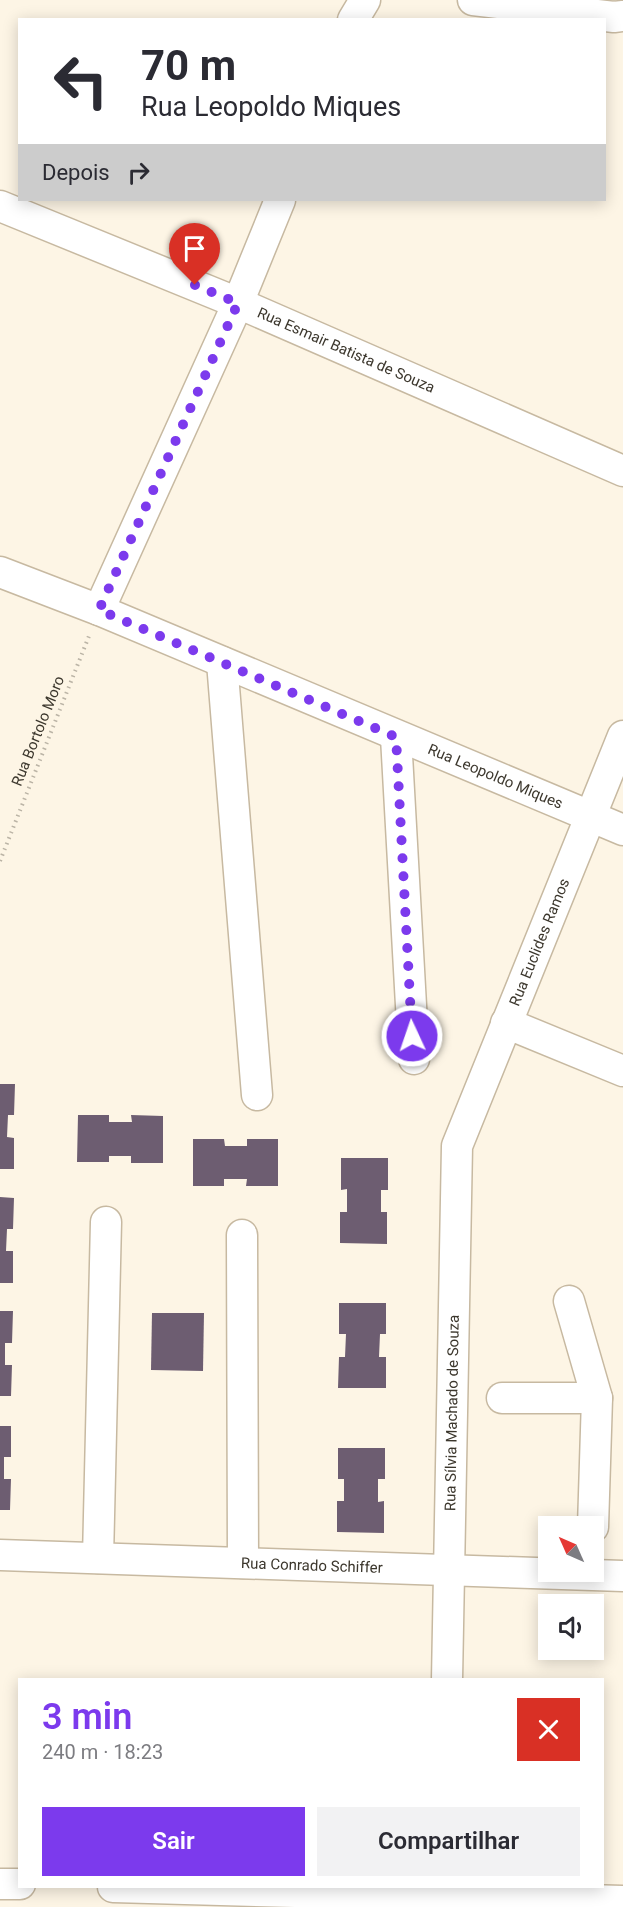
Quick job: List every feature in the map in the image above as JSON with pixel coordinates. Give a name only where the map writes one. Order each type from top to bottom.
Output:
[{"type":"street","points":[[354,18],[365,0]]},
{"type":"street","points":[[473,0],[614,17],[623,16]]},
{"type":"street","points":[[99,610],[238,303],[280,201]]},
{"type":"street","name":"Rua Esmair Batista de Souza","points":[[0,206],[238,303],[623,471]]},
{"type":"street","name":"Rua Leopoldo Miques","points":[[0,572],[99,610],[396,737],[623,830]]},
{"type":"street","points":[[222,662],[256,1095]]},
{"type":"street","name":"Rua Euclides Ramos","points":[[457,1146],[623,736]]},
{"type":"street","points":[[396,737],[414,1059]]},
{"type":"street","points":[[506,1023],[623,1071]]},
{"type":"street","name":"Rua Sílvia Machado de Souza","points":[[447,1678],[457,1146]]},
{"type":"street","points":[[98,1558],[106,1221]]},
{"type":"street","points":[[242,1235],[243,1563]]},
{"type":"street","points":[[568,1301],[597,1398],[593,1516]]},
{"type":"street","points":[[502,1398],[597,1398]]},
{"type":"street","name":"Rua Conrado Schiffer","points":[[0,1555],[538,1572]]},
{"type":"street","name":"Rua Conrado Schiffer","points":[[604,1575],[623,1576]]},
{"type":"street","points":[[0,1884],[18,1884]]},
{"type":"street","points":[[146,1888],[623,1901]]},
{"type":"path","name":"Rua Bortolo Moro","points":[[0,861],[99,610]]},
{"type":"building","points":[[0,1084],[15,1084],[14,1115],[8,1115],[7,1137],[14,1138],[14,1169],[0,1169]]},
{"type":"building","points":[[78,1115],[109,1115],[109,1122],[132,1122],[131,1115],[163,1116],[163,1163],[131,1163],[131,1156],[109,1156],[109,1162],[77,1162]]},
{"type":"building","points":[[193,1139],[224,1139],[225,1146],[247,1146],[247,1139],[278,1139],[278,1186],[246,1186],[247,1179],[224,1179],[224,1186],[193,1186]]},
{"type":"building","points":[[341,1158],[388,1158],[388,1190],[381,1190],[381,1212],[387,1212],[387,1244],[340,1243],[340,1212],[347,1212],[347,1189],[341,1190]]},
{"type":"building","points":[[0,1197],[14,1198],[13,1229],[7,1229],[6,1251],[13,1251],[13,1283],[0,1283]]},
{"type":"building","points":[[339,1303],[386,1303],[386,1334],[380,1334],[379,1357],[386,1357],[386,1388],[338,1388],[339,1357],[345,1357],[346,1334],[339,1334]]},
{"type":"building","points":[[0,1311],[13,1311],[12,1343],[5,1343],[5,1365],[12,1365],[11,1396],[0,1396]]},
{"type":"building","points":[[152,1313],[204,1313],[203,1371],[151,1370]]},
{"type":"building","points":[[0,1426],[11,1426],[11,1457],[4,1457],[4,1479],[11,1479],[10,1510],[0,1510]]},
{"type":"building","points":[[338,1448],[385,1448],[385,1479],[378,1479],[378,1502],[384,1501],[384,1533],[337,1532],[337,1501],[344,1501],[344,1479],[338,1479]]},
{"type":"route","points":[[195,285],[238,303],[99,610],[396,737],[412,1036]]}]
